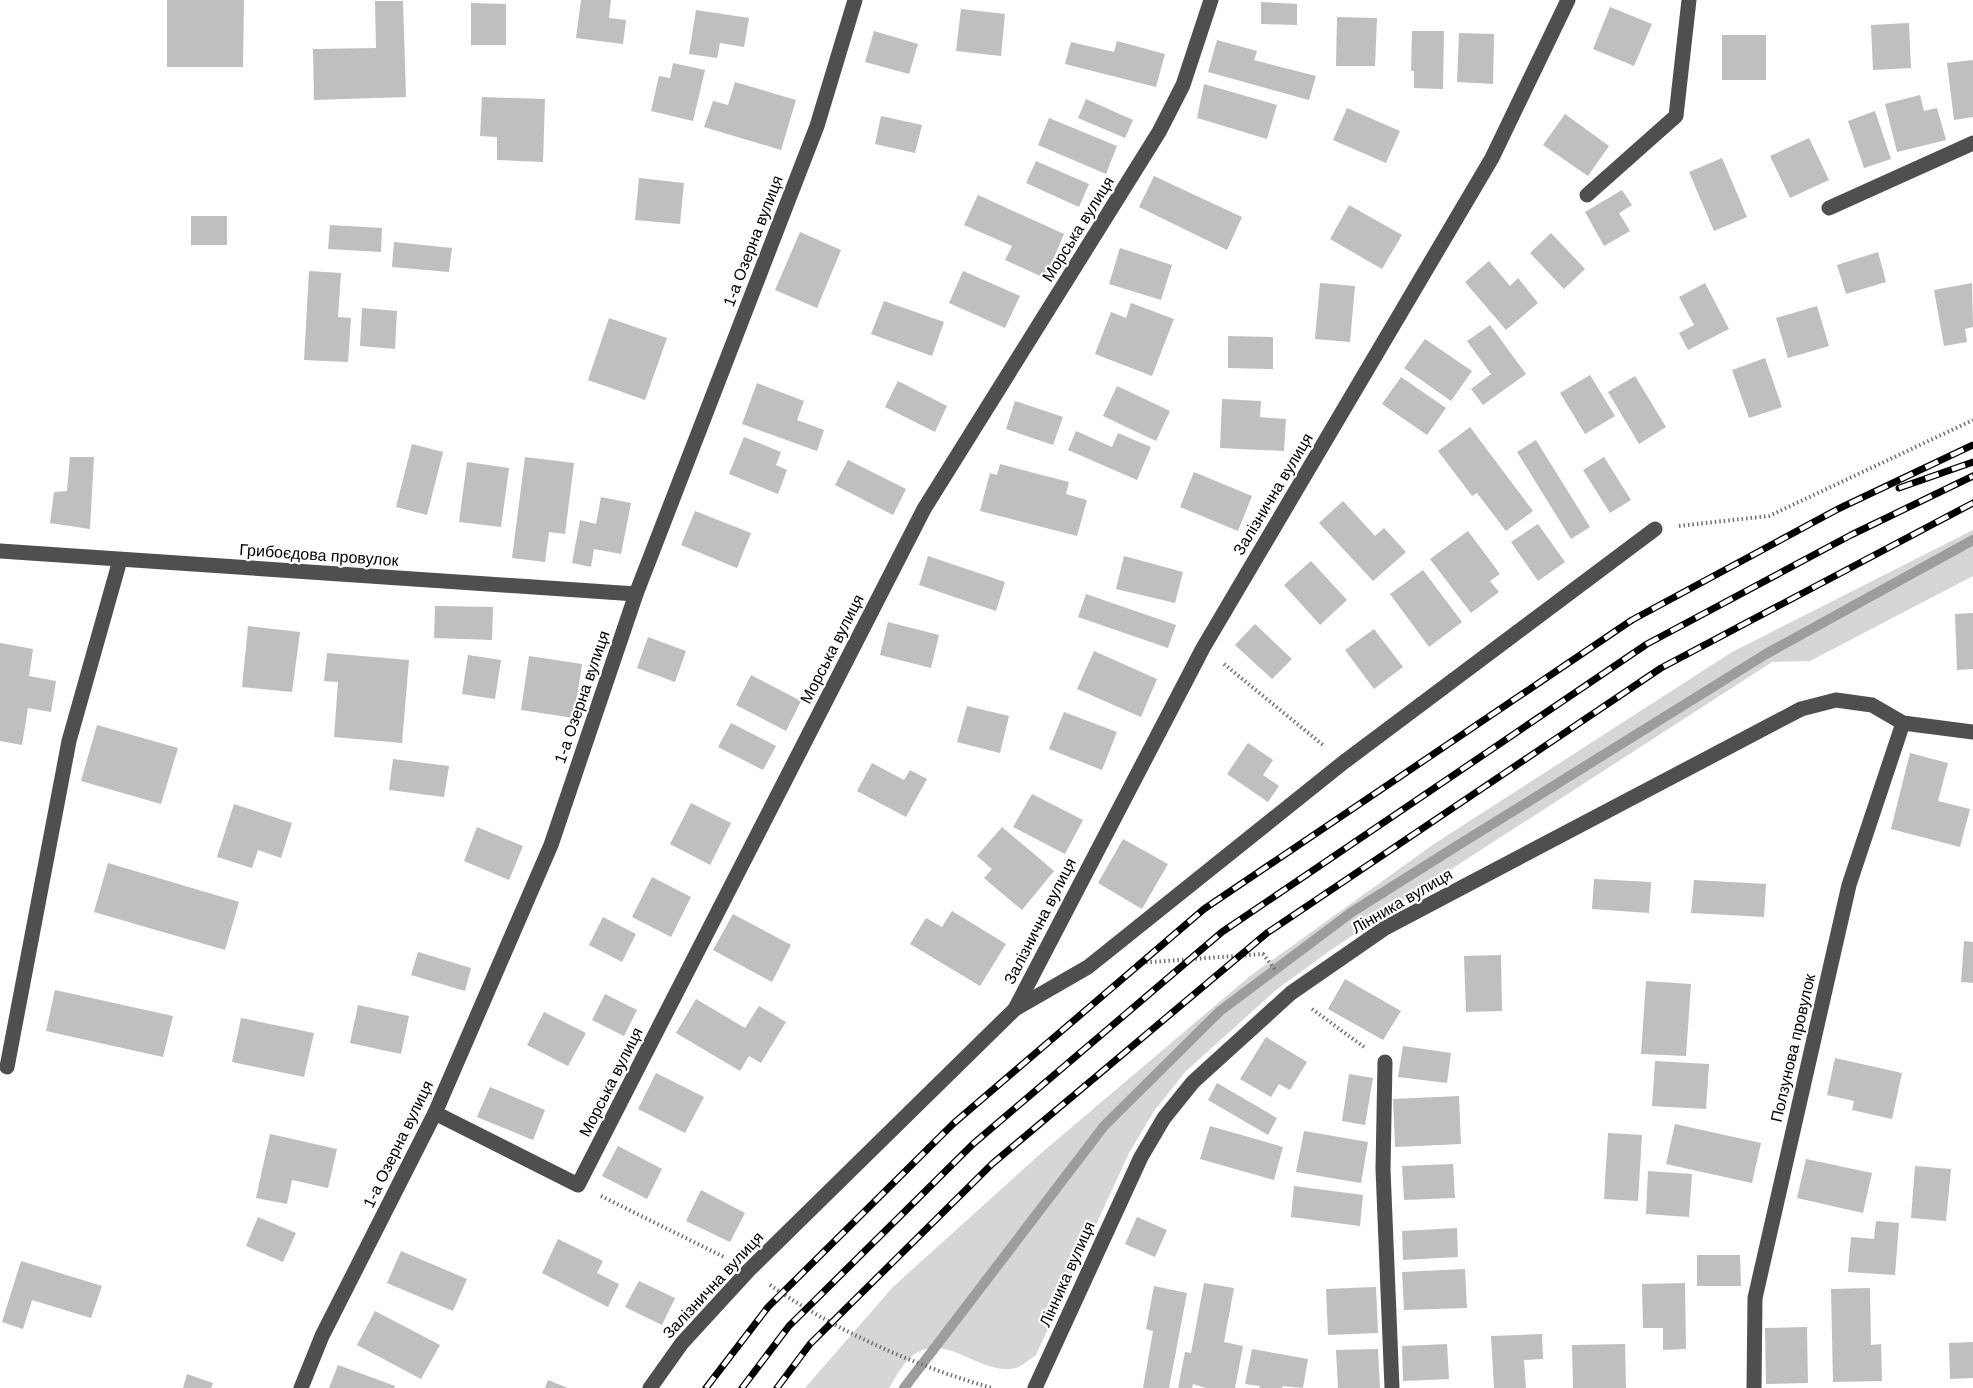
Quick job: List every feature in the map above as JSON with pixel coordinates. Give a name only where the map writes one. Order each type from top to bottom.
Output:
[{"type":"street","name":"1-а Озерна вулиця","points":[[301,1388],[321,1336],[435,1113],[552,845],[636,594],[817,126],[855,0]]},
{"type":"street","name":"Морська вулиця","points":[[578,1185],[924,509],[1159,132],[1183,85],[1211,0]]},
{"type":"street","name":"Залізнична вулиця","points":[[1015,1009],[1203,648],[1492,158],[1568,0]]},
{"type":"street","points":[[1587,195],[1676,116],[1689,0]]},
{"type":"street","points":[[1829,208],[1973,143]]},
{"type":"street","name":"Залізнична вулиця","points":[[650,1388],[682,1343],[748,1270],[1015,1009],[1088,967],[1344,762],[1655,529]]},
{"type":"street","name":"Грибоєдова провулок","points":[[0,551],[636,594]]},
{"type":"street","points":[[7,1067],[69,741],[120,560]]},
{"type":"street","name":"Лінника вулиця","points":[[1035,1388],[1141,1157],[1164,1118],[1193,1082],[1291,993],[1385,928],[1801,709],[1836,700],[1872,705],[1903,723],[1973,732]]},
{"type":"street","name":"Ползунова провулок","points":[[1754,1388],[1755,1298],[1849,885],[1903,723]]},
{"type":"street","points":[[1385,1062],[1383,1170],[1392,1388]]},
{"type":"street","points":[[435,1113],[578,1185]]},
{"type":"path","points":[[1655,529],[1769,516],[1973,420]]},
{"type":"path","points":[[1203,648],[1344,762]]},
{"type":"path","points":[[1088,967],[1263,954]]},
{"type":"path","points":[[1291,993],[1385,1062]]},
{"type":"path","points":[[578,1185],[748,1270],[807,1309],[897,1356],[947,1375],[992,1388]]},
{"type":"shaded area","points":[[1973,530],[1973,576],[1810,661],[1772,662],[1453,868],[1276,990],[1185,1072],[1154,1111],[1129,1153],[1036,1355],[1016,1368],[1002,1369],[988,1366],[946,1349],[933,1348],[920,1351],[907,1361],[889,1388],[805,1388],[893,1287],[1039,1155],[1250,976],[1434,844],[1732,652]]},
{"type":"building","points":[[167,0],[244,0],[243,67],[167,67]]},
{"type":"building","points":[[581,0],[611,0],[609,18],[626,20],[623,44],[576,38]]},
{"type":"building","points":[[375,1],[403,1],[406,97],[314,100],[313,49],[376,48]]},
{"type":"building","points":[[1261,2],[1297,4],[1297,25],[1261,24]]},
{"type":"building","points":[[471,3],[506,4],[506,45],[471,45]]},
{"type":"building","points":[[1610,7],[1652,24],[1634,66],[1593,49]]},
{"type":"building","points":[[961,9],[1005,14],[1001,56],[956,51]]},
{"type":"building","points":[[696,10],[749,18],[744,47],[720,43],[717,58],[689,54]]},
{"type":"building","points":[[1337,17],[1377,18],[1375,66],[1336,66]]},
{"type":"building","points":[[1909,23],[1911,68],[1873,70],[1871,25]]},
{"type":"building","points":[[874,31],[918,44],[909,74],[865,62]]},
{"type":"building","points":[[1412,31],[1444,31],[1443,89],[1414,88],[1414,71],[1411,71]]},
{"type":"building","points":[[1459,33],[1494,34],[1493,84],[1457,82]]},
{"type":"building","points":[[1722,35],[1766,35],[1766,80],[1722,80]]},
{"type":"building","points":[[1217,40],[1257,51],[1254,60],[1316,76],[1309,100],[1208,72]]},
{"type":"building","points":[[1117,41],[1165,54],[1156,87],[1065,64],[1071,42],[1114,52]]},
{"type":"building","points":[[1973,60],[1973,117],[1954,120],[1947,63]]},
{"type":"building","points":[[673,63],[705,70],[693,121],[651,111],[659,76],[670,78]]},
{"type":"building","points":[[735,82],[796,100],[781,150],[704,127],[713,101],[728,105]]},
{"type":"building","points":[[1204,84],[1277,105],[1267,139],[1197,118]]},
{"type":"building","points":[[1920,95],[1924,111],[1937,108],[1946,140],[1897,152],[1885,104]]},
{"type":"building","points":[[482,97],[545,99],[543,162],[497,160],[497,137],[480,136]]},
{"type":"building","points":[[1086,99],[1133,120],[1125,138],[1078,118]]},
{"type":"building","points":[[1347,108],[1400,131],[1386,163],[1333,140]]},
{"type":"building","points":[[1875,111],[1891,159],[1864,168],[1848,121]]},
{"type":"building","points":[[1565,114],[1609,146],[1588,176],[1543,145]]},
{"type":"building","points":[[881,116],[922,125],[915,153],[875,144]]},
{"type":"building","points":[[1049,118],[1117,146],[1106,174],[1038,145]]},
{"type":"building","points":[[1809,138],[1829,180],[1790,198],[1770,156]]},
{"type":"building","points":[[1722,158],[1747,217],[1714,231],[1689,172]]},
{"type":"building","points":[[1036,161],[1089,184],[1079,207],[1026,183]]},
{"type":"building","points":[[1154,176],[1242,217],[1227,250],[1139,207]]},
{"type":"building","points":[[639,178],[684,183],[680,224],[635,220]]},
{"type":"building","points":[[1622,190],[1632,205],[1619,213],[1630,231],[1604,246],[1585,212]]},
{"type":"building","points":[[978,195],[1064,234],[1045,278],[1005,260],[1012,246],[964,225]]},
{"type":"building","points":[[1349,205],[1402,235],[1382,269],[1330,239]]},
{"type":"building","points":[[191,216],[227,216],[227,245],[191,245]]},
{"type":"building","points":[[330,225],[382,228],[381,252],[328,249]]},
{"type":"building","points":[[800,232],[841,250],[817,308],[775,290]]},
{"type":"building","points":[[1551,233],[1585,269],[1564,289],[1530,253]]},
{"type":"building","points":[[394,242],[452,248],[449,272],[392,267]]},
{"type":"building","points":[[1120,248],[1172,265],[1161,300],[1109,284]]},
{"type":"building","points":[[1878,252],[1886,282],[1846,294],[1837,265]]},
{"type":"building","points":[[1489,261],[1510,286],[1518,278],[1538,303],[1506,330],[1465,282]]},
{"type":"building","points":[[309,271],[341,273],[338,317],[351,318],[348,362],[304,360]]},
{"type":"building","points":[[963,271],[1020,296],[1005,328],[949,303]]},
{"type":"building","points":[[1320,283],[1355,286],[1350,342],[1315,339]]},
{"type":"building","points":[[1705,283],[1729,329],[1688,350],[1679,333],[1694,325],[1679,297]]},
{"type":"building","points":[[1972,283],[1973,327],[1965,329],[1967,342],[1944,346],[1934,290]]},
{"type":"building","points":[[884,301],[944,322],[932,356],[871,334]]},
{"type":"building","points":[[1131,303],[1174,319],[1152,376],[1095,354],[1111,312],[1126,318]]},
{"type":"building","points":[[1817,306],[1829,346],[1788,358],[1776,318]]},
{"type":"building","points":[[362,308],[397,311],[395,349],[360,346]]},
{"type":"building","points":[[609,318],[667,338],[645,400],[588,380]]},
{"type":"building","points":[[1490,325],[1526,374],[1483,405],[1471,389],[1491,374],[1467,341]]},
{"type":"building","points":[[1228,336],[1273,337],[1273,369],[1228,368]]},
{"type":"building","points":[[1425,339],[1472,371],[1451,401],[1404,368]]},
{"type":"building","points":[[1765,358],[1782,407],[1749,418],[1732,370]]},
{"type":"building","points":[[1590,375],[1615,416],[1585,434],[1560,393]]},
{"type":"building","points":[[1635,376],[1666,427],[1639,444],[1608,392]]},
{"type":"building","points":[[1401,377],[1446,408],[1427,435],[1382,404]]},
{"type":"building","points":[[898,381],[947,406],[935,432],[885,407]]},
{"type":"building","points":[[757,383],[804,401],[797,420],[824,430],[817,451],[742,424]]},
{"type":"building","points":[[1117,386],[1170,411],[1156,441],[1103,416]]},
{"type":"building","points":[[1222,399],[1261,401],[1260,417],[1286,419],[1284,451],[1220,448]]},
{"type":"building","points":[[1015,401],[1063,417],[1053,445],[1006,429]]},
{"type":"building","points":[[1470,427],[1533,511],[1506,531],[1477,493],[1472,496],[1438,451]]},
{"type":"building","points":[[1076,431],[1112,447],[1118,433],[1151,447],[1137,480],[1068,450]]},
{"type":"building","points":[[744,437],[781,452],[776,465],[787,470],[778,494],[729,474]]},
{"type":"building","points":[[1536,440],[1590,527],[1571,539],[1517,452]]},
{"type":"building","points":[[412,444],[443,452],[427,515],[396,507]]},
{"type":"building","points":[[70,457],[94,457],[90,529],[50,523],[54,492],[67,491]]},
{"type":"building","points":[[525,457],[574,463],[565,534],[549,532],[545,562],[512,558]]},
{"type":"building","points":[[1604,457],[1631,500],[1610,513],[1583,470]]},
{"type":"building","points":[[848,460],[906,489],[893,515],[835,485]]},
{"type":"building","points":[[467,462],[509,468],[501,527],[459,522]]},
{"type":"building","points":[[1000,464],[1069,482],[1066,494],[1087,500],[1077,536],[980,511],[990,473],[997,475]]},
{"type":"building","points":[[1194,472],[1252,496],[1238,531],[1180,507]]},
{"type":"building","points":[[601,497],[631,503],[621,554],[594,549],[591,567],[572,563],[580,520],[596,524]]},
{"type":"building","points":[[1343,501],[1375,536],[1384,528],[1406,552],[1373,581],[1319,523]]},
{"type":"building","points":[[695,511],[751,533],[737,568],[681,545]]},
{"type":"building","points":[[1538,524],[1565,562],[1538,581],[1511,542]]},
{"type":"building","points":[[1468,531],[1500,574],[1490,581],[1499,592],[1471,613],[1430,559]]},
{"type":"building","points":[[928,556],[1005,582],[996,611],[919,585]]},
{"type":"building","points":[[1124,556],[1183,572],[1175,603],[1116,589]]},
{"type":"building","points":[[1311,561],[1347,600],[1320,625],[1284,585]]},
{"type":"building","points":[[1423,570],[1462,622],[1429,647],[1390,594]]},
{"type":"building","points":[[1086,594],[1176,625],[1168,648],[1078,617]]},
{"type":"building","points":[[435,606],[493,607],[492,640],[434,638]]},
{"type":"building","points":[[1973,613],[1973,669],[1957,670],[1955,614]]},
{"type":"building","points":[[888,622],[939,635],[931,668],[880,655]]},
{"type":"building","points":[[1255,624],[1292,659],[1272,679],[1235,645]]},
{"type":"building","points":[[248,626],[300,632],[292,692],[242,687]]},
{"type":"building","points":[[1374,629],[1403,667],[1374,689],[1345,650]]},
{"type":"building","points":[[648,637],[686,651],[675,682],[637,668]]},
{"type":"building","points":[[0,643],[33,649],[29,676],[56,681],[51,712],[28,708],[22,745],[0,741]]},
{"type":"building","points":[[1094,651],[1157,679],[1141,717],[1077,689]]},
{"type":"building","points":[[327,653],[409,660],[402,743],[334,737],[338,682],[324,681]]},
{"type":"building","points":[[468,655],[501,660],[495,699],[462,694]]},
{"type":"building","points":[[529,656],[582,664],[574,718],[521,710]]},
{"type":"building","points":[[751,675],[801,701],[786,731],[736,705]]},
{"type":"building","points":[[967,706],[1009,716],[1000,753],[957,742]]},
{"type":"building","points":[[1064,712],[1117,732],[1102,770],[1049,749]]},
{"type":"building","points":[[731,723],[776,746],[763,770],[718,747]]},
{"type":"building","points":[[97,725],[178,748],[161,804],[81,781]]},
{"type":"building","points":[[1248,743],[1273,760],[1263,775],[1279,786],[1268,802],[1227,774]]},
{"type":"building","points":[[1910,753],[1948,763],[1938,801],[1970,809],[1960,847],[1891,829]]},
{"type":"building","points":[[393,759],[449,766],[444,797],[389,790]]},
{"type":"building","points":[[872,763],[904,780],[910,770],[927,779],[906,817],[857,791]]},
{"type":"building","points":[[1032,794],[1083,820],[1065,854],[1013,827]]},
{"type":"building","points":[[691,803],[731,823],[710,865],[670,844]]},
{"type":"building","points":[[234,804],[292,823],[281,858],[258,850],[252,868],[217,857]]},
{"type":"building","points":[[477,827],[523,846],[509,880],[464,861]]},
{"type":"building","points":[[1002,827],[1054,871],[1022,910],[984,878],[992,869],[977,856]]},
{"type":"building","points":[[1123,839],[1168,864],[1142,909],[1098,883]]},
{"type":"building","points":[[108,863],[239,902],[225,950],[94,912]]},
{"type":"building","points":[[652,877],[691,897],[671,937],[632,917]]},
{"type":"building","points":[[1594,879],[1651,882],[1649,913],[1592,909]]},
{"type":"building","points":[[1694,880],[1766,884],[1764,917],[1691,913]]},
{"type":"building","points":[[952,911],[1006,944],[980,986],[910,944],[926,918],[942,927]]},
{"type":"building","points":[[733,914],[791,945],[772,982],[713,950]]},
{"type":"building","points":[[603,917],[636,934],[622,962],[589,945]]},
{"type":"building","points":[[1964,941],[1973,942],[1973,983],[1961,982]]},
{"type":"building","points":[[418,952],[471,968],[465,991],[411,975]]},
{"type":"building","points":[[1501,955],[1502,1011],[1466,1012],[1464,956]]},
{"type":"building","points":[[1345,979],[1401,1011],[1383,1040],[1328,1009]]},
{"type":"building","points":[[1646,981],[1691,984],[1686,1056],[1641,1054]]},
{"type":"building","points":[[55,990],[173,1016],[163,1057],[46,1031]]},
{"type":"building","points":[[605,994],[637,1010],[624,1036],[592,1020]]},
{"type":"building","points":[[696,999],[745,1028],[759,1006],[786,1022],[761,1063],[749,1056],[740,1071],[676,1033]]},
{"type":"building","points":[[358,1005],[409,1016],[401,1054],[350,1043]]},
{"type":"building","points":[[544,1012],[586,1033],[568,1066],[527,1045]]},
{"type":"building","points":[[241,1018],[314,1033],[304,1077],[232,1062]]},
{"type":"building","points":[[1266,1037],[1307,1062],[1290,1090],[1279,1084],[1271,1097],[1240,1079]]},
{"type":"building","points":[[1403,1046],[1451,1053],[1447,1083],[1398,1077]]},
{"type":"building","points":[[1835,1058],[1902,1073],[1892,1119],[1852,1110],[1854,1101],[1827,1095]]},
{"type":"building","points":[[1655,1061],[1709,1064],[1706,1109],[1652,1106]]},
{"type":"building","points":[[656,1073],[704,1097],[685,1133],[638,1109]]},
{"type":"building","points":[[1349,1074],[1373,1078],[1365,1125],[1342,1121]]},
{"type":"building","points":[[1217,1083],[1277,1118],[1268,1135],[1208,1100]]},
{"type":"building","points":[[490,1087],[545,1110],[533,1140],[477,1117]]},
{"type":"building","points":[[1459,1096],[1461,1144],[1395,1147],[1393,1099]]},
{"type":"building","points":[[1675,1124],[1761,1143],[1752,1183],[1666,1164]]},
{"type":"building","points":[[1210,1126],[1283,1147],[1274,1180],[1200,1159]]},
{"type":"building","points":[[1304,1131],[1368,1142],[1361,1183],[1296,1172]]},
{"type":"building","points":[[1608,1133],[1642,1135],[1638,1201],[1604,1199]]},
{"type":"building","points":[[270,1134],[337,1149],[328,1188],[292,1180],[287,1204],[256,1198]]},
{"type":"building","points":[[618,1146],[662,1169],[647,1199],[602,1176]]},
{"type":"building","points":[[1806,1159],[1872,1173],[1863,1213],[1797,1198]]},
{"type":"building","points":[[1453,1164],[1455,1198],[1404,1200],[1402,1166]]},
{"type":"building","points":[[1915,1166],[1951,1169],[1946,1221],[1911,1218]]},
{"type":"building","points":[[1648,1171],[1692,1174],[1689,1217],[1646,1214]]},
{"type":"building","points":[[1294,1186],[1363,1195],[1360,1226],[1291,1217]]},
{"type":"building","points":[[701,1190],[745,1213],[730,1242],[686,1221]]},
{"type":"building","points":[[258,1217],[296,1233],[283,1262],[246,1246]]},
{"type":"building","points":[[1137,1217],[1167,1230],[1155,1257],[1125,1244]]},
{"type":"building","points":[[1876,1221],[1899,1223],[1895,1275],[1848,1272],[1851,1237],[1874,1239]]},
{"type":"building","points":[[1457,1228],[1458,1257],[1403,1260],[1402,1231]]},
{"type":"building","points":[[558,1239],[603,1261],[597,1273],[619,1284],[608,1307],[542,1273]]},
{"type":"building","points":[[401,1251],[467,1279],[453,1311],[387,1283]]},
{"type":"building","points":[[1697,1255],[1740,1255],[1741,1286],[1697,1286]]},
{"type":"building","points":[[21,1261],[102,1286],[91,1318],[32,1300],[23,1329],[2,1322]]},
{"type":"building","points":[[1465,1269],[1467,1308],[1404,1310],[1402,1272]]},
{"type":"building","points":[[639,1281],[675,1298],[662,1325],[625,1307]]},
{"type":"building","points":[[1204,1283],[1234,1288],[1224,1342],[1243,1346],[1235,1388],[1206,1388],[1193,1384],[1192,1388],[1178,1388],[1185,1352],[1191,1353]]},
{"type":"building","points":[[1685,1283],[1686,1349],[1663,1350],[1663,1328],[1643,1328],[1642,1284]]},
{"type":"building","points":[[1154,1286],[1187,1293],[1169,1388],[1143,1388],[1153,1331],[1146,1329]]},
{"type":"building","points":[[1376,1287],[1378,1333],[1328,1335],[1326,1289]]},
{"type":"building","points":[[1870,1288],[1871,1345],[1881,1344],[1882,1381],[1833,1382],[1831,1289]]},
{"type":"building","points":[[375,1311],[440,1345],[421,1379],[357,1345]]},
{"type":"building","points":[[1807,1327],[1808,1383],[1766,1384],[1765,1328]]},
{"type":"building","points":[[1542,1334],[1543,1359],[1524,1360],[1526,1388],[1494,1388],[1491,1336]]},
{"type":"building","points":[[1973,1342],[1973,1378],[1950,1379],[1949,1343]]},
{"type":"building","points":[[1447,1344],[1449,1379],[1403,1381],[1402,1346]]},
{"type":"building","points":[[1625,1344],[1626,1388],[1573,1388],[1572,1345]]},
{"type":"building","points":[[1252,1349],[1308,1359],[1303,1388],[1283,1386],[1282,1388],[1259,1388],[1260,1386],[1245,1384]]},
{"type":"building","points":[[1378,1349],[1380,1388],[1338,1388],[1336,1350]]},
{"type":"building","points":[[338,1365],[395,1386],[394,1388],[329,1388]]},
{"type":"building","points":[[187,1374],[213,1383],[211,1388],[183,1388]]},
{"type":"building","points":[[548,1380],[568,1388],[545,1388]]},
{"type":"waterway","points":[[904,1388],[1104,1126],[1220,1011],[1352,912],[1460,844],[1766,654],[1973,540]]},
{"type":"railway","points":[[706,1388],[768,1307],[954,1123],[1204,909],[1632,620],[1838,509],[1973,445]]},
{"type":"railway","points":[[1899,488],[1973,462]]},
{"type":"railway","points":[[742,1388],[789,1326],[973,1144],[1222,932],[1647,644],[1851,535],[1973,476]]},
{"type":"railway","points":[[777,1388],[810,1344],[992,1164],[1267,933],[1661,668],[1973,503]]}]
